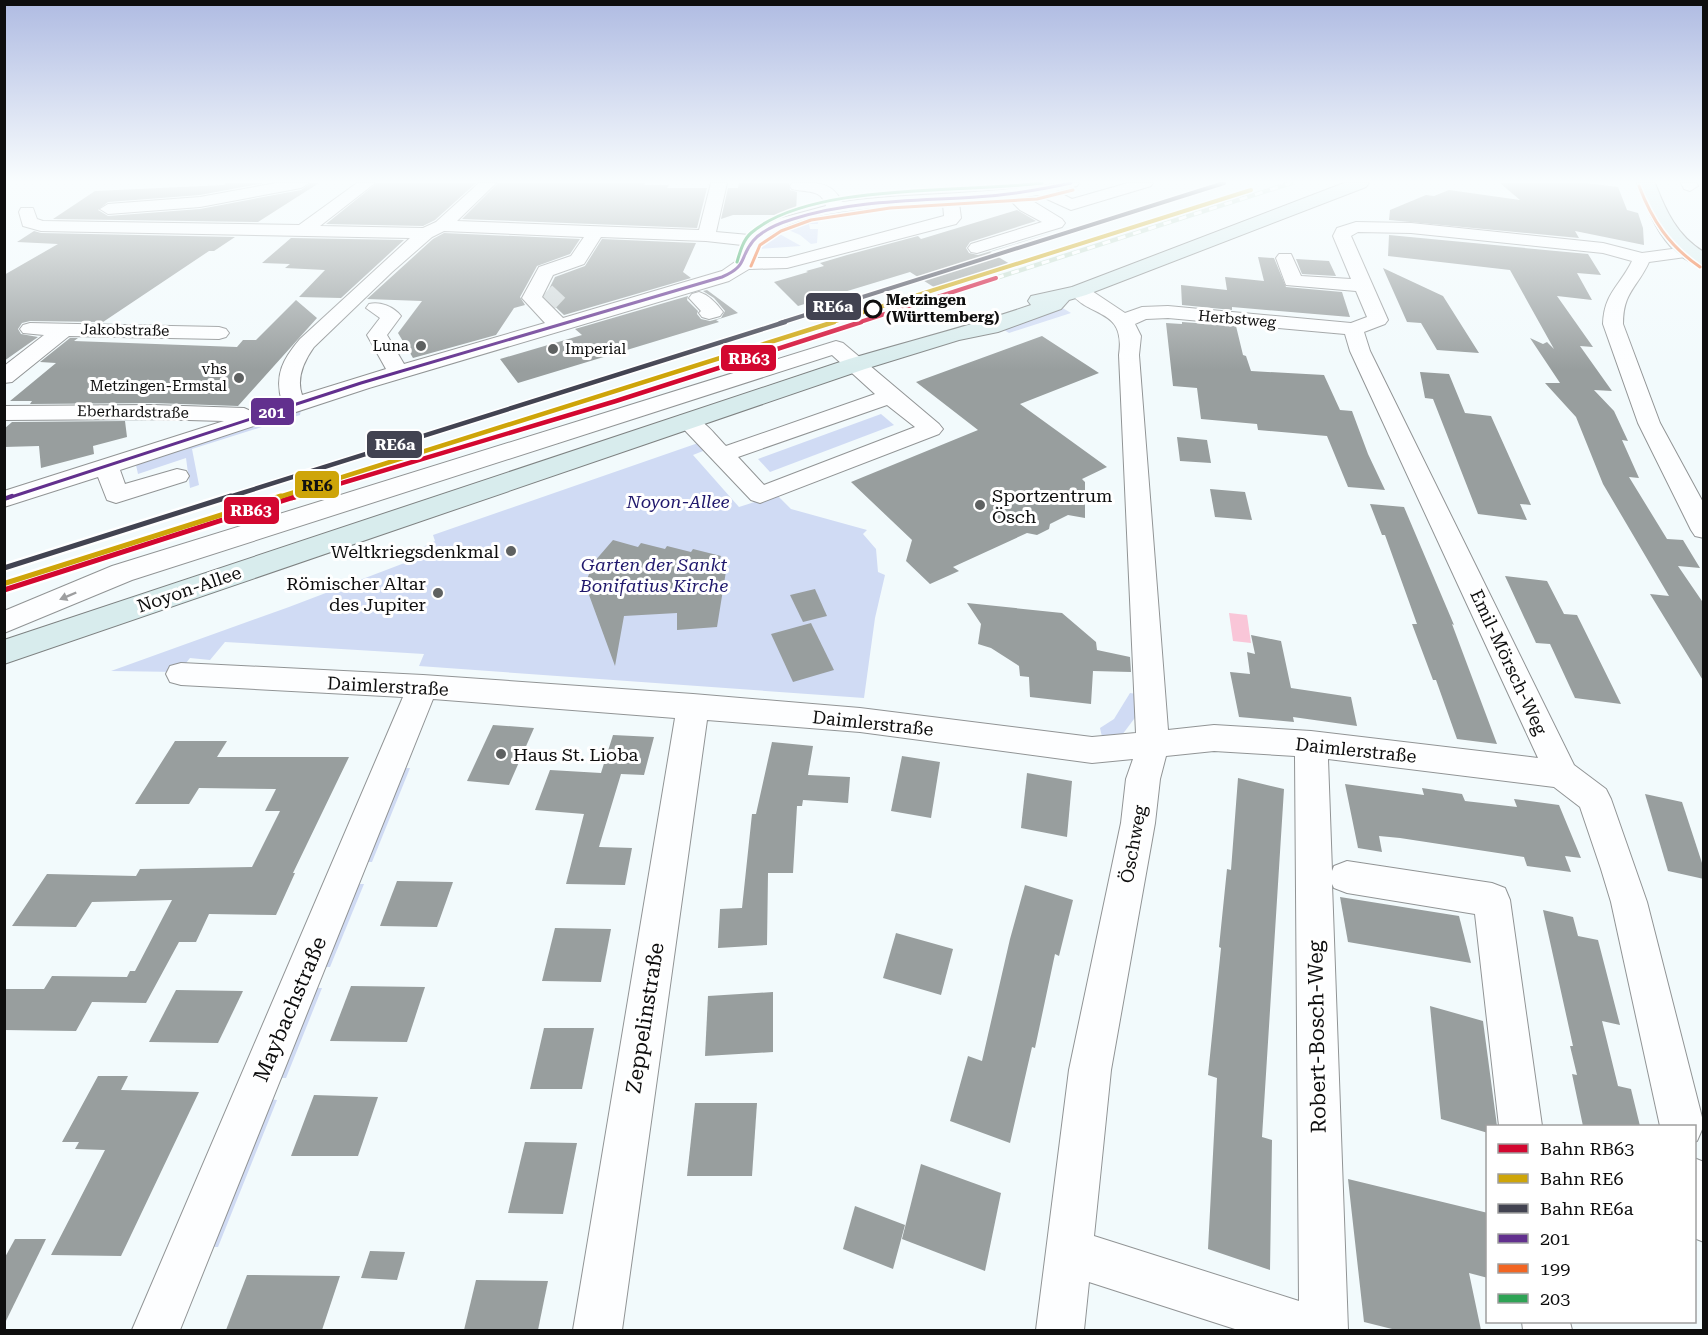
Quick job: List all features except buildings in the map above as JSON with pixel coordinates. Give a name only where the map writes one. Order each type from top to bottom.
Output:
[{"type":"main road","name":"Noyon-Allee","points":[[4,652],[857,364],[955,334],[990,327],[1197,245]]},
{"type":"main road","points":[[1680,245],[1695,257]]},
{"type":"street","points":[[294,404],[289,389],[293,361],[307,343],[373,279],[413,245]]},
{"type":"street","points":[[566,318],[532,298],[542,289],[546,271],[578,260],[587,245]]},
{"type":"street","points":[[744,264],[751,245]]},
{"type":"street","points":[[4,499],[107,468],[294,404],[566,318],[702,284],[730,273],[744,264],[787,263],[853,245]]},
{"type":"street","points":[[977,248],[986,245]]},
{"type":"street","points":[[1346,245],[1378,320],[1353,329]]},
{"type":"street","points":[[1578,245],[1642,258],[1695,257]]},
{"type":"street","points":[[1285,258],[1293,281],[1363,286]]},
{"type":"street","points":[[1642,258],[1617,293],[1613,324],[1649,423],[1704,530]]},
{"type":"street","points":[[373,279],[402,278]]},
{"type":"street","points":[[1069,294],[1123,322]]},
{"type":"street","points":[[1069,294],[1116,338],[1129,355]]},
{"type":"street","points":[[376,308],[391,316],[377,335],[398,372]]},
{"type":"street","points":[[99,329],[122,312]]},
{"type":"street","name":"Herbstweg","points":[[1123,322],[1142,313],[1167,312],[1353,329]]},
{"type":"street","name":"Öschweg","points":[[1060,1330],[1090,1070],[1138,823],[1143,779],[1153,745],[1129,330],[1123,322]]},
{"type":"street","name":"Jakobstraße","points":[[30,329],[219,333]]},
{"type":"street","points":[[4,377],[65,329]]},
{"type":"street","name":"Emil-Mörsch-Weg","points":[[1353,329],[1360,351],[1562,774],[1594,799],[1619,869],[1634,922],[1682,1125]]},
{"type":"street","points":[[4,623],[122,573],[836,347],[890,396],[931,429],[760,495],[687,421]]},
{"type":"street","points":[[722,455],[890,396]]},
{"type":"street","name":"Eberhardstraße","points":[[4,413],[153,412],[261,416]]},
{"type":"street","points":[[107,468],[116,495],[177,476]]},
{"type":"street","name":"Daimlerstraße","points":[[181,674],[423,687],[693,706],[860,720],[1092,750],[1214,738],[1311,744],[1562,774]]},
{"type":"street","name":"Maybachstraße","points":[[156,1330],[423,687]]},
{"type":"street","name":"Zeppelinstraße","points":[[597,1330],[693,706]]},
{"type":"street","name":"Robert-Bosch-Weg","points":[[1311,744],[1324,1330]]},
{"type":"street","points":[[1347,878],[1492,900],[1521,1125]]},
{"type":"street","points":[[1696,1184],[1704,1219]]},
{"type":"street","points":[[1070,1252],[1312,1330]]},
{"type":"green space","points":[[762,245],[801,246],[760,249]]},
{"type":"green space","points":[[1061,307],[1071,313],[1009,333],[1001,328]]},
{"type":"green space","points":[[302,405],[300,415],[192,449],[199,485],[190,488],[186,458],[138,474],[136,465]]},
{"type":"green space","points":[[881,414],[894,425],[770,472],[758,459]]},
{"type":"green space","name":"Garten der Sankt Bonifatius Kirche","points":[[701,442],[708,449],[693,455],[739,507],[777,495],[791,509],[867,530],[863,534],[876,549],[878,572],[885,575],[875,618],[864,698],[419,666],[424,654],[225,642],[210,660],[190,658],[179,672],[111,671],[415,559],[425,546],[435,541],[433,535]]},
{"type":"green space","points":[[1130,693],[1143,695],[1137,715],[1122,735],[1103,741],[1100,728],[1114,719]]},
{"type":"green space","points":[[401,768],[410,768],[372,862],[364,862]]},
{"type":"green space","points":[[355,884],[364,884],[330,967],[320,967]]},
{"type":"green space","points":[[313,988],[322,988],[286,1078],[276,1078]]},
{"type":"green space","points":[[268,1099],[277,1100],[218,1247],[208,1247]]},
{"type":"shaded area","points":[[1229,613],[1247,615],[1251,643],[1233,641]]},
{"type":"tunnel","points":[[546,292],[564,309]]},
{"type":"railway","points":[[996,278],[1098,245]]},
{"type":"rail line","name":"RE6a","points":[[4,568],[1027,245]]},
{"type":"rail line","name":"RE6","points":[[6,583],[1076,245]]},
{"type":"rail line","name":"RB63","points":[[4,590],[255,509],[616,401],[996,278]]},
{"type":"transit line","name":"203","points":[[737,262],[743,245]]},
{"type":"transit line","name":"201","points":[[4,499],[361,383],[722,277],[741,266],[750,245]]},
{"type":"transit line","name":"199","points":[[751,266],[760,245]]},
{"type":"transit line","name":"199","points":[[1673,245],[1700,267]]},
{"type":"place","name":"Metzingen (Württemberg)","points":[[873,309]]},
{"type":"place","name":"Luna","points":[[421,346]]},
{"type":"place","name":"Imperial","points":[[553,349]]},
{"type":"place","name":"vhs Metzingen-Ermstal","points":[[239,378]]},
{"type":"place","name":"Sportzentrum Ösch","points":[[980,505]]},
{"type":"place","name":"Weltkriegsdenkmal","points":[[511,551]]},
{"type":"place","name":"Römischer Altar des Jupiter","points":[[438,593]]},
{"type":"place","name":"Haus St. Lioba","points":[[501,754]]}]
